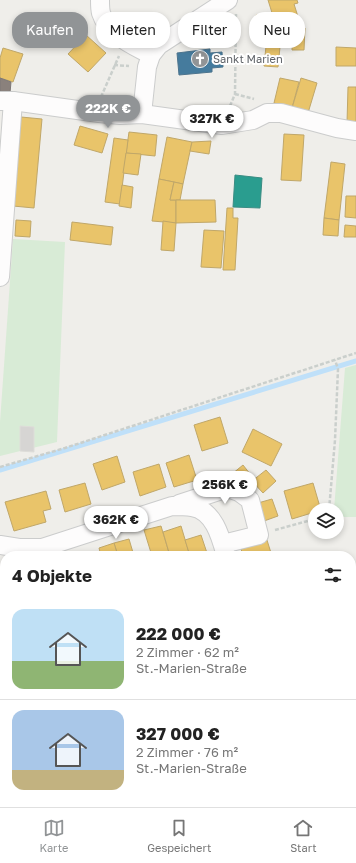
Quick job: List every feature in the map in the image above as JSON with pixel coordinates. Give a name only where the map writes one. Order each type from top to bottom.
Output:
[{"type":"street","points":[[100,0],[100,12]]},
{"type":"street","points":[[142,114],[146,67],[151,55],[160,46],[232,4]]},
{"type":"street","points":[[138,48],[151,55]]},
{"type":"street","points":[[0,278],[6,101],[99,113],[120,115],[142,114],[222,125],[253,120],[267,113],[281,113],[337,128],[356,131]]},
{"type":"street","points":[[0,545],[19,548],[42,548],[172,506],[228,488],[239,492],[250,500],[259,535],[225,550],[215,524],[206,513],[193,506],[172,506]]},
{"type":"path","points":[[222,125],[235,94],[232,4]]},
{"type":"path","points":[[99,113],[101,95],[123,48]]},
{"type":"path","points":[[0,466],[65,448],[356,354]]},
{"type":"path","points":[[330,503],[335,440],[338,370],[336,360]]},
{"type":"path","points":[[259,535],[308,521]]},
{"type":"green space","points":[[13,239],[65,242],[57,442],[0,456],[0,422]]},
{"type":"green space","points":[[356,365],[356,517],[344,517],[344,503],[335,503],[345,368]]},
{"type":"building: Wohnen","points":[[268,0],[297,0],[298,3],[294,4],[296,12],[272,12]]},
{"type":"building: Wohnen","points":[[88,37],[96,44],[96,48],[100,48],[106,53],[88,72],[68,54],[74,48],[88,48]]},
{"type":"building: Wohnen","points":[[336,47],[356,48],[356,66],[336,66]]},
{"type":"building: Wohnen","points":[[3,48],[23,54],[13,82],[0,78],[0,58]]},
{"type":"building: Wohnen","points":[[266,48],[280,48],[278,67],[264,66]]},
{"type":"building: Wohnen","points":[[292,48],[304,48],[304,50],[292,50]]},
{"type":"building: Wohnen","points":[[280,78],[299,82],[292,108],[274,103]]},
{"type":"building: Wohnen","points":[[301,78],[317,83],[308,113],[292,108]]},
{"type":"building: Wohnen","points":[[348,87],[356,87],[356,123],[347,123]]},
{"type":"building: Wohnen","points":[[21,117],[42,119],[34,208],[13,206]]},
{"type":"building: Wohnen","points":[[80,126],[108,134],[102,153],[74,145]]},
{"type":"building: Wohnen","points":[[129,132],[157,135],[155,156],[126,153]]},
{"type":"building: Wohnen","points":[[284,134],[304,135],[301,181],[281,180]]},
{"type":"building: Wohnen","points":[[167,137],[192,142],[183,184],[159,179]]},
{"type":"building: Wohnen","points":[[114,138],[128,140],[120,204],[105,202]]},
{"type":"building: Wohnen","points":[[211,141],[209,154],[190,151],[192,142]]},
{"type":"building: Wohnen","points":[[126,153],[141,154],[138,175],[123,173]]},
{"type":"building: Wohnen","points":[[331,162],[345,164],[339,220],[324,218]]},
{"type":"building: Wohnen","points":[[159,179],[174,182],[170,200],[176,200],[176,223],[152,221]]},
{"type":"building: Wohnen","points":[[174,182],[183,184],[180,200],[170,200]]},
{"type":"building: Wohnen","points":[[122,185],[133,187],[131,208],[119,206]]},
{"type":"building: Wohnen","points":[[346,196],[356,196],[356,218],[345,217]]},
{"type":"building: Wohnen","points":[[176,200],[215,200],[216,222],[176,223]]},
{"type":"building: Wohnen","points":[[227,208],[233,208],[233,218],[238,218],[235,270],[223,270]]},
{"type":"building: Wohnen","points":[[324,218],[339,220],[338,236],[323,235]]},
{"type":"building: Wohnen","points":[[16,220],[31,221],[30,237],[15,236]]},
{"type":"building: Wohnen","points":[[163,221],[176,223],[174,251],[161,250]]},
{"type":"building: Wohnen","points":[[72,222],[113,227],[111,245],[70,240]]},
{"type":"building: Wohnen","points":[[345,225],[356,226],[356,237],[344,237]]},
{"type":"building: Wohnen","points":[[204,230],[224,231],[221,268],[201,267]]},
{"type":"building: Wohnen","points":[[220,417],[228,443],[202,451],[194,425]]},
{"type":"building: Wohnen","points":[[253,429],[282,444],[271,466],[242,452]]},
{"type":"building: Wohnen","points":[[189,455],[197,480],[174,487],[166,463]]},
{"type":"building: Wohnen","points":[[117,456],[125,482],[102,490],[93,464]]},
{"type":"building: Wohnen","points":[[159,464],[166,487],[140,496],[133,472]]},
{"type":"building: Wohnen","points":[[243,465],[254,479],[243,488],[232,474]]},
{"type":"building: Wohnen","points":[[266,470],[276,481],[263,493],[252,481]]},
{"type":"building: Wohnen","points":[[85,483],[91,504],[65,512],[59,490]]},
{"type":"building: Wohnen","points":[[313,483],[319,503],[308,503],[308,514],[292,519],[284,491]]},
{"type":"building: Wohnen","points":[[46,491],[51,509],[43,511],[46,522],[14,531],[5,502]]},
{"type":"building: Wohnen","points":[[272,499],[278,516],[264,521],[258,503]]},
{"type":"building: Wohnen","points":[[161,526],[168,551],[150,551],[144,530]]},
{"type":"building: Wohnen","points":[[181,526],[188,551],[169,551],[163,532]]},
{"type":"building: Wohnen","points":[[201,535],[206,551],[188,551],[185,540]]},
{"type":"building: Wohnen","points":[[266,537],[270,551],[242,551],[240,545]]},
{"type":"building: Wohnen","points":[[129,539],[133,551],[116,551],[114,543]]},
{"type":"building: Wohnen","points":[[114,543],[116,551],[100,551],[99,548]]},
{"type":"building: Schulen","points":[[235,175],[262,178],[260,208],[233,207]]},
{"type":"building: Öffentlich","name":"Sankt Marien","points":[[210,49],[210,53],[222,52],[223,67],[212,68],[212,72],[179,75],[177,53]]},
{"type":"building: Industrie","points":[[0,78],[11,82],[10,93],[0,92]]},
{"type":"building: Sonstige","points":[[20,426],[34,427],[34,452],[20,451]]},
{"type":"waterway","points":[[0,470],[356,361]]},
{"type":"place","name":"Sankt Marien","points":[[200,59]]}]
